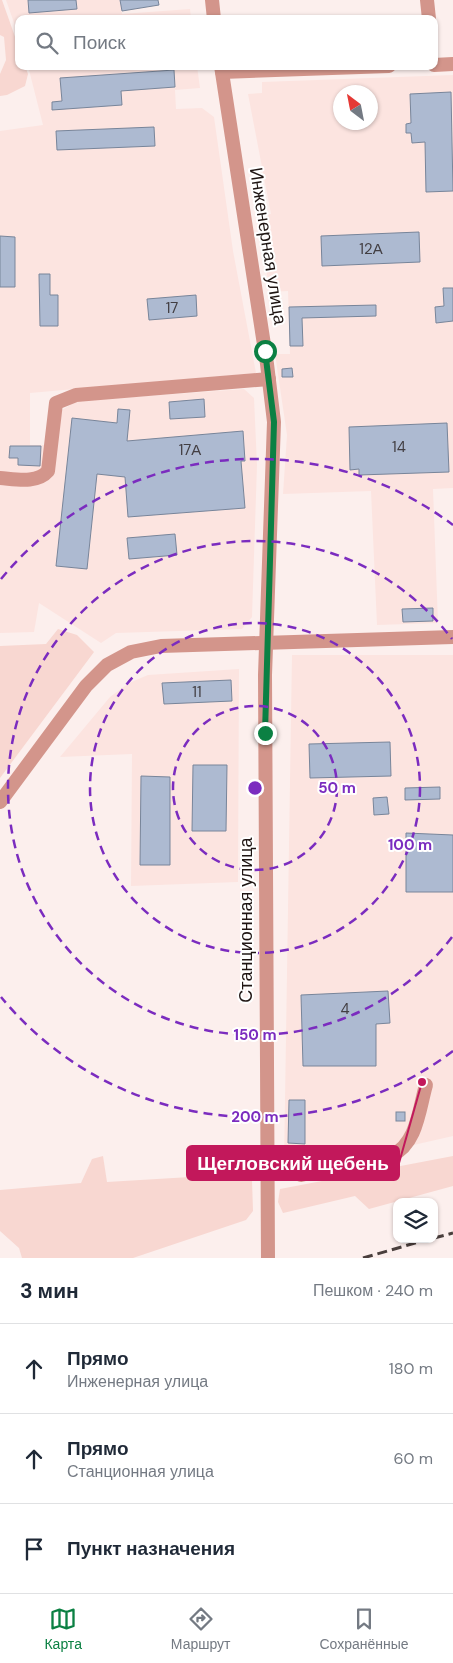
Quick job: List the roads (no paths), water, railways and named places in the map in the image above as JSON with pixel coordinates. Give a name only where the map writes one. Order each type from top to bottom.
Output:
[{"type":"street","points":[[212,0],[214,15]]},
{"type":"street","points":[[427,0],[429,15]]},
{"type":"street","points":[[438,65],[453,64]]},
{"type":"street","name":"Инженерная улица","points":[[222,70],[274,422],[274,476],[266,642]]},
{"type":"street","points":[[0,478],[37,479],[44,476],[48,471],[56,403],[76,395],[269,379]]},
{"type":"street","points":[[0,802],[86,686],[107,665],[130,652],[161,646],[453,637]]},
{"type":"street","name":"Станционная улица","points":[[266,642],[266,1163],[268,1258]]},
{"type":"street","points":[[266,1163],[301,1175],[392,1155],[402,1151],[413,1133],[426,1085]]},
{"type":"railway","points":[[438,1237],[453,1233]]},
{"type":"railway","points":[[363,1258],[415,1243]]},
{"type":"place","name":"Щегловский щебень","points":[[422,1082]]}]
